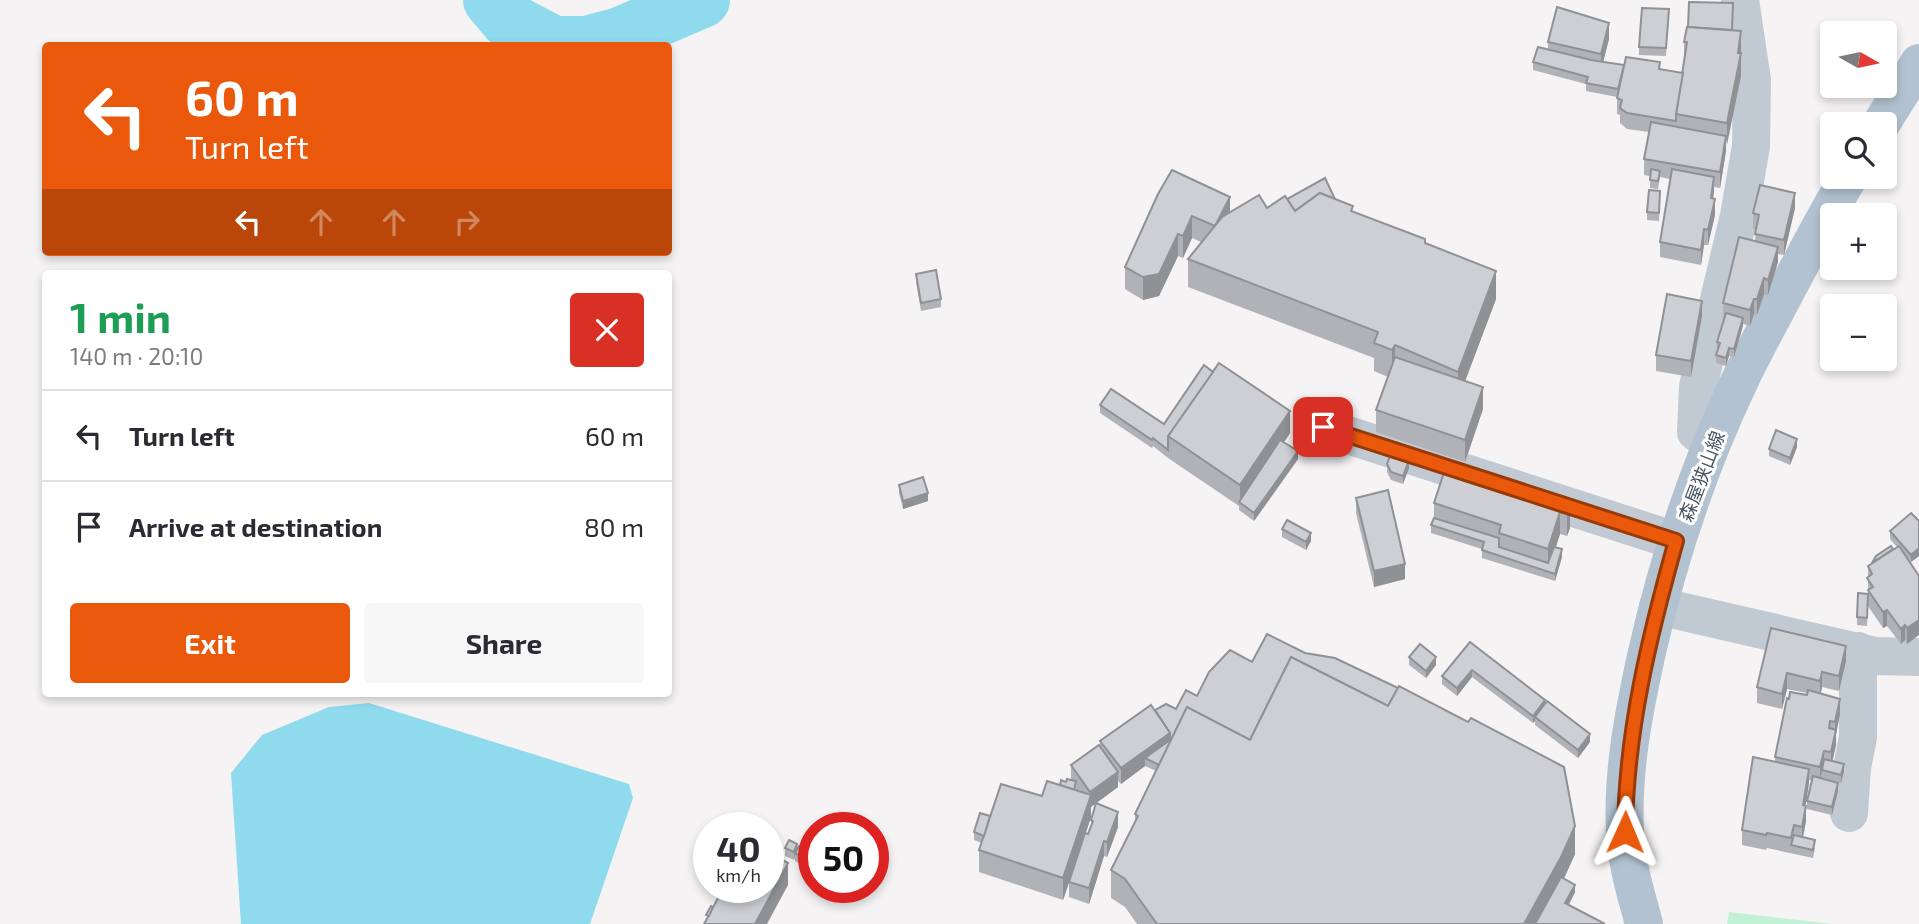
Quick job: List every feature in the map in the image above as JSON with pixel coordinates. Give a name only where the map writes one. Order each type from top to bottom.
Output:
[{"type":"main road","points":[[1888,112],[1919,63]]},
{"type":"main road","name":"森屋狭山線","points":[[1644,924],[1629,864],[1625,832],[1625,794],[1629,744],[1638,691],[1658,607],[1676,541],[1711,444],[1739,381],[1843,189]]},
{"type":"street","points":[[1711,444],[1696,432],[1698,387],[1739,216],[1751,146],[1752,80],[1740,0]]},
{"type":"street","points":[[1323,427],[1676,541]]},
{"type":"street","points":[[1658,607],[1875,656],[1919,657]]},
{"type":"street","points":[[1849,813],[1852,768],[1858,737],[1858,652]]},
{"type":"green space","points":[[1729,912],[1833,924],[1727,924]]},
{"type":"water","points":[[369,703],[629,784],[633,798],[590,924],[241,924],[231,773],[262,735],[329,707]]},
{"type":"building","points":[[1689,2],[1733,3],[1732,30],[1688,27]]},
{"type":"building","points":[[1557,7],[1609,23],[1601,54],[1548,42]]},
{"type":"building","points":[[1642,8],[1669,9],[1666,48],[1639,47]]},
{"type":"building","points":[[1687,27],[1741,31],[1738,53],[1741,53],[1727,123],[1676,114]]},
{"type":"building","points":[[1538,47],[1624,65],[1618,89],[1586,83],[1588,77],[1533,62]]},
{"type":"building","points":[[1626,57],[1660,62],[1659,69],[1683,73],[1676,121],[1627,113],[1620,108],[1622,100],[1617,98]]},
{"type":"building","points":[[1651,122],[1726,136],[1720,172],[1644,159]]},
{"type":"building","points":[[1651,169],[1660,171],[1658,181],[1650,180]]},
{"type":"building","points":[[1672,169],[1714,177],[1711,198],[1715,199],[1708,230],[1704,229],[1701,250],[1660,242]]},
{"type":"building","points":[[1172,170],[1230,197],[1215,226],[1192,216],[1183,236],[1178,234],[1159,274],[1143,277],[1125,267],[1158,194]]},
{"type":"building","points":[[1325,178],[1335,199],[1320,193],[1295,211],[1287,199]]},
{"type":"building","points":[[1760,185],[1795,193],[1784,240],[1755,234],[1759,215],[1753,213]]},
{"type":"building","points":[[1649,190],[1660,191],[1659,213],[1647,212]]},
{"type":"building","points":[[1320,193],[1353,206],[1351,211],[1425,239],[1425,243],[1496,271],[1458,372],[1395,345],[1392,350],[1374,343],[1378,332],[1188,259],[1222,217],[1259,195],[1267,208],[1285,196],[1295,211]]},
{"type":"building","points":[[1739,237],[1778,247],[1768,280],[1764,278],[1750,310],[1723,303]]},
{"type":"building","points":[[936,270],[941,299],[921,303],[916,274]]},
{"type":"building","points":[[1667,294],[1702,301],[1691,361],[1656,355]]},
{"type":"building","points":[[1726,313],[1743,318],[1734,349],[1729,348],[1726,358],[1716,355]]},
{"type":"building","points":[[1395,357],[1483,387],[1465,440],[1376,410]]},
{"type":"building","points":[[1219,363],[1290,411],[1240,485],[1168,436]]},
{"type":"building","points":[[1204,365],[1213,372],[1168,436],[1168,450],[1100,405],[1111,389],[1164,424]]},
{"type":"building","points":[[1776,430],[1797,439],[1790,458],[1769,449]]},
{"type":"building","points":[[1280,440],[1298,451],[1254,513],[1239,502]]},
{"type":"building","points":[[1391,453],[1409,460],[1403,476],[1391,472],[1387,464]]},
{"type":"building","points":[[1446,466],[1513,488],[1514,484],[1565,500],[1564,504],[1570,506],[1567,514],[1560,512],[1548,549],[1499,533],[1501,525],[1434,503]]},
{"type":"building","points":[[923,477],[928,493],[903,501],[899,485]]},
{"type":"building","points":[[1388,490],[1405,564],[1374,571],[1356,498]]},
{"type":"building","points":[[1911,513],[1919,521],[1919,548],[1911,555],[1890,531]]},
{"type":"building","points":[[1434,518],[1499,538],[1499,547],[1548,563],[1554,547],[1562,549],[1555,574],[1482,550],[1484,542],[1431,525]]},
{"type":"building","points":[[1287,520],[1311,533],[1306,542],[1282,529]]},
{"type":"building","points":[[1891,546],[1893,549],[1872,563],[1876,556]]},
{"type":"building","points":[[1899,546],[1919,576],[1919,620],[1901,629],[1887,610],[1883,612],[1868,590],[1873,587],[1867,578],[1872,574],[1868,566]]},
{"type":"building","points":[[1858,593],[1868,594],[1867,618],[1857,617]]},
{"type":"building","points":[[1771,628],[1846,646],[1839,676],[1822,672],[1820,681],[1787,673],[1782,694],[1757,687]]},
{"type":"building","points":[[1267,634],[1305,653],[1335,658],[1398,688],[1388,706],[1291,657],[1250,740],[1187,707],[1159,765],[1145,758],[1170,740],[1170,733],[1155,710],[1166,704],[1176,709],[1186,690],[1197,696],[1209,672],[1230,650],[1252,662]]},
{"type":"building","points":[[1470,642],[1545,700],[1533,716],[1472,670],[1457,688],[1442,676]]},
{"type":"building","points":[[1420,644],[1436,657],[1426,671],[1409,657]]},
{"type":"building","points":[[1291,657],[1388,706],[1399,686],[1468,722],[1471,718],[1564,767],[1575,826],[1524,924],[1157,924],[1125,879],[1111,870],[1187,707],[1250,740]]},
{"type":"building","points":[[1808,690],[1840,699],[1835,722],[1830,721],[1829,728],[1836,730],[1831,752],[1824,751],[1820,767],[1775,757],[1787,698],[1789,699],[1790,692],[1807,695]]},
{"type":"building","points":[[1547,701],[1590,734],[1578,750],[1535,717]]},
{"type":"building","points":[[1151,705],[1170,733],[1121,768],[1100,741]]},
{"type":"building","points":[[1099,745],[1118,772],[1090,792],[1071,765]]},
{"type":"building","points":[[1753,757],[1809,769],[1802,827],[1794,825],[1791,838],[1742,830]]},
{"type":"building","points":[[1824,759],[1844,764],[1841,775],[1822,770]]},
{"type":"building","points":[[1813,776],[1838,783],[1832,807],[1807,801]]},
{"type":"building","points":[[1067,779],[1076,781],[1074,790],[1060,785],[1061,780],[1066,782]]},
{"type":"building","points":[[1047,781],[1091,795],[1063,878],[979,850],[1001,784],[1042,796]]},
{"type":"building","points":[[1096,803],[1118,812],[1107,842],[1104,841],[1089,888],[1069,882],[1085,833],[1088,834],[1093,821],[1091,820]]},
{"type":"building","points":[[980,813],[990,816],[984,836],[974,832]]},
{"type":"building","points":[[1794,835],[1815,840],[1813,850],[1791,845]]},
{"type":"building","points":[[789,840],[797,844],[794,852],[785,848]]},
{"type":"building","points":[[1561,877],[1575,885],[1565,903],[1605,924],[1535,924]]},
{"type":"building","points":[[715,903],[766,903],[755,924],[704,924]]},
{"type":"waterway","points":[[491,0],[508,20],[550,42]]},
{"type":"waterway","points":[[594,42],[620,35],[702,0]]},
{"type":"route","points":[[1323,427],[1676,541],[1638,691],[1629,744],[1625,832]]}]
